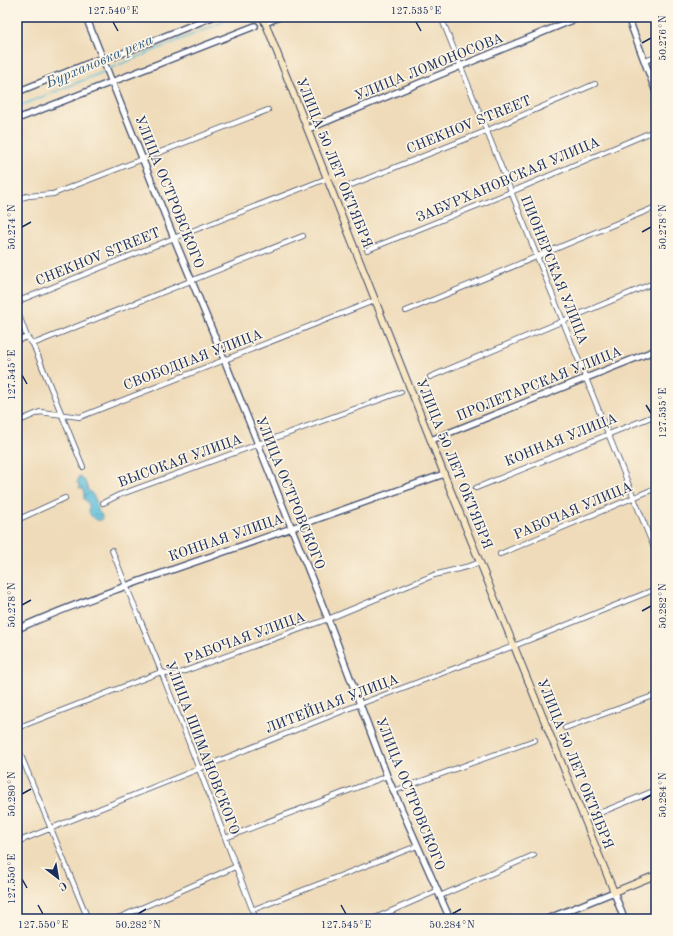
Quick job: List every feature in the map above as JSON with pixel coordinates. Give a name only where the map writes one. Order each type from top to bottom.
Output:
[{"type":"main road","name":"УЛИЦА 50 ЛЕТ ОКТЯБРЯ","points":[[264,20],[328,178],[444,474],[614,892]]},
{"type":"main road","points":[[614,892],[656,875]]},
{"type":"street","name":"УЛИЦА ОСТРОВСКОГО","points":[[86,17],[328,619],[387,776],[450,919]]},
{"type":"street","points":[[17,92],[111,58],[212,17]]},
{"type":"street","points":[[264,20],[279,17]]},
{"type":"street","name":"ПИОНЕРСКАЯ УЛИЦА","points":[[441,17],[656,553]]},
{"type":"street","name":"УЛИЦА ЛОМОНОСОВА","points":[[308,129],[580,17]]},
{"type":"street","points":[[628,17],[656,92]]},
{"type":"street","points":[[17,119],[255,26]]},
{"type":"street","points":[[645,61],[656,57]]},
{"type":"street","name":"CHEKHOV STREET","points":[[351,185],[486,131],[595,84]]},
{"type":"street","points":[[17,199],[28,196],[53,194],[268,110]]},
{"type":"street","name":"ЗАБУРХАНОВСКАЯ УЛИЦА","points":[[367,250],[511,192],[656,130]]},
{"type":"street","name":"CHEKHOV STREET","points":[[27,337],[17,310],[21,300],[328,178]]},
{"type":"street","points":[[406,312],[656,206]]},
{"type":"street","points":[[33,344],[304,236]]},
{"type":"street","points":[[430,377],[656,282]]},
{"type":"street","name":"СВОБОДНАЯ УЛИЦА","points":[[17,422],[40,412],[61,413],[80,417],[376,300]]},
{"type":"street","points":[[17,341],[27,337],[33,344],[83,467]]},
{"type":"street","name":"ПРОЛЕТАРСКАЯ УЛИЦА","points":[[431,440],[656,350]]},
{"type":"street","name":"ВЫСОКАЯ УЛИЦА","points":[[103,503],[119,495],[401,392]]},
{"type":"street","name":"КОННАЯ УЛИЦА","points":[[476,488],[656,414]]},
{"type":"street","name":"КОННАЯ УЛИЦА","points":[[17,629],[59,610],[125,586],[291,529],[444,474]]},
{"type":"street","name":"РАБОЧАЯ УЛИЦА","points":[[500,554],[656,488]]},
{"type":"street","points":[[17,520],[65,498]]},
{"type":"street","name":"УЛИЦА ШИМАНОВСКОГО","points":[[112,550],[125,586],[199,768],[256,919]]},
{"type":"street","name":"РАБОЧАЯ УЛИЦА","points":[[17,728],[161,672],[174,675],[328,619],[434,575],[480,562]]},
{"type":"street","name":"ЛИТЕЙНАЯ УЛИЦА","points":[[17,842],[360,704],[514,646],[656,589]]},
{"type":"street","points":[[566,728],[656,695]]},
{"type":"street","points":[[394,790],[535,740]]},
{"type":"street","points":[[17,746],[88,919]]},
{"type":"street","points":[[225,838],[387,776]]},
{"type":"street","points":[[585,819],[656,790]]},
{"type":"street","points":[[252,910],[417,846]]},
{"type":"street","points":[[374,919],[534,855]]},
{"type":"street","points":[[116,919],[236,867]]},
{"type":"street","points":[[547,919],[614,892]]},
{"type":"street","name":"УЛИЦА 50 ЛЕТ ОКТЯБРЯ","points":[[614,892],[624,919]]},
{"type":"water","points":[[79,476],[85,481],[89,492],[90,491],[96,500],[98,511],[102,515],[102,519],[99,521],[92,517],[89,512],[89,505],[84,499],[84,492],[82,488],[79,488],[80,486],[77,483]]},
{"type":"waterway","name":"Бурхановка река","points":[[109,69],[235,17]]},
{"type":"waterway","name":"Бурхановка река","points":[[17,107],[106,71]]}]
